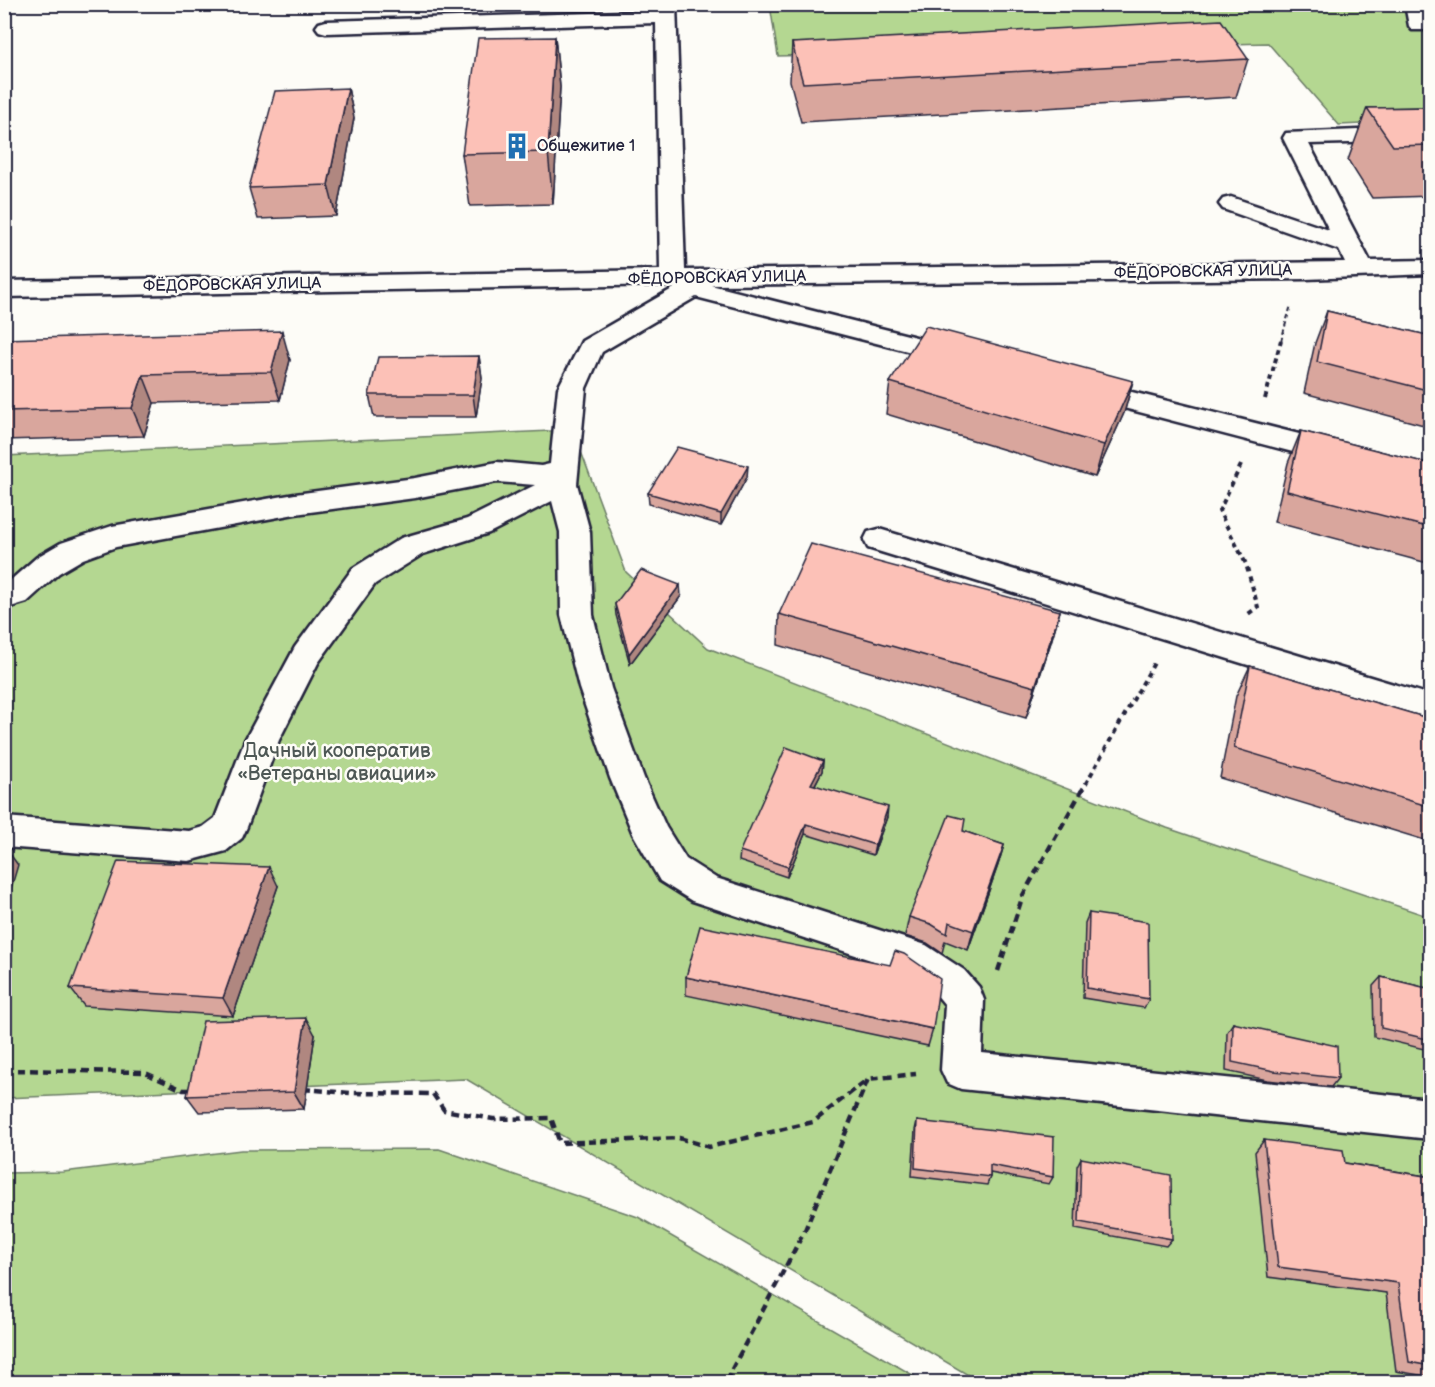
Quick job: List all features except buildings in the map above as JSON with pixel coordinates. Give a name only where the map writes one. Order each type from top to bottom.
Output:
[{"type":"street","points":[[1415,4],[1419,26]]},
{"type":"street","points":[[326,27],[666,11],[683,283]]},
{"type":"street","points":[[1361,269],[1294,138],[1431,134]]},
{"type":"street","points":[[1231,204],[1348,245]]},
{"type":"street","name":"ФЁДОРОВСКАЯ УЛИЦА","points":[[4,290],[457,280],[683,283],[1431,267]]},
{"type":"street","points":[[980,362],[683,283],[591,347],[572,388],[563,477],[574,532],[577,615],[595,688],[627,778],[651,834],[673,870],[705,890],[913,957],[950,982],[965,1000],[961,1070],[1431,1119]]},
{"type":"street","points":[[1060,383],[1365,461]]},
{"type":"street","points":[[4,598],[16,594],[48,565],[72,551],[112,537],[295,504],[415,488],[497,472],[563,477]]},
{"type":"street","points":[[4,832],[189,846],[213,840],[229,827],[262,740],[306,656],[364,576],[412,546],[478,526],[563,477]]},
{"type":"street","points":[[879,540],[1431,708]]},
{"type":"path","points":[[4,1070],[143,1072],[183,1090],[195,1090]]},
{"type":"path","points":[[300,1089],[350,1093],[433,1094],[444,1110],[494,1119],[551,1118],[560,1143],[679,1138],[709,1147],[813,1122],[868,1079],[961,1070]]},
{"type":"path","points":[[728,1383],[731,1371],[804,1230],[868,1079]]},
{"type":"green space","points":[[770,5],[1430,5],[1430,121],[1339,125],[1268,43],[778,56]]},
{"type":"green space","name":"Дачный кооператив «Ветераны авиации»","points":[[573,430],[626,572],[708,648],[1167,828],[1430,917],[1430,1382],[980,1382],[466,1079],[5,1098],[4,456]]},
{"type":"green space","points":[[439,1149],[638,1217],[925,1382],[5,1382],[5,1173],[63,1172],[241,1150]]},
{"type":"place","name":"Общежитие 1","points":[[517,146]]}]
